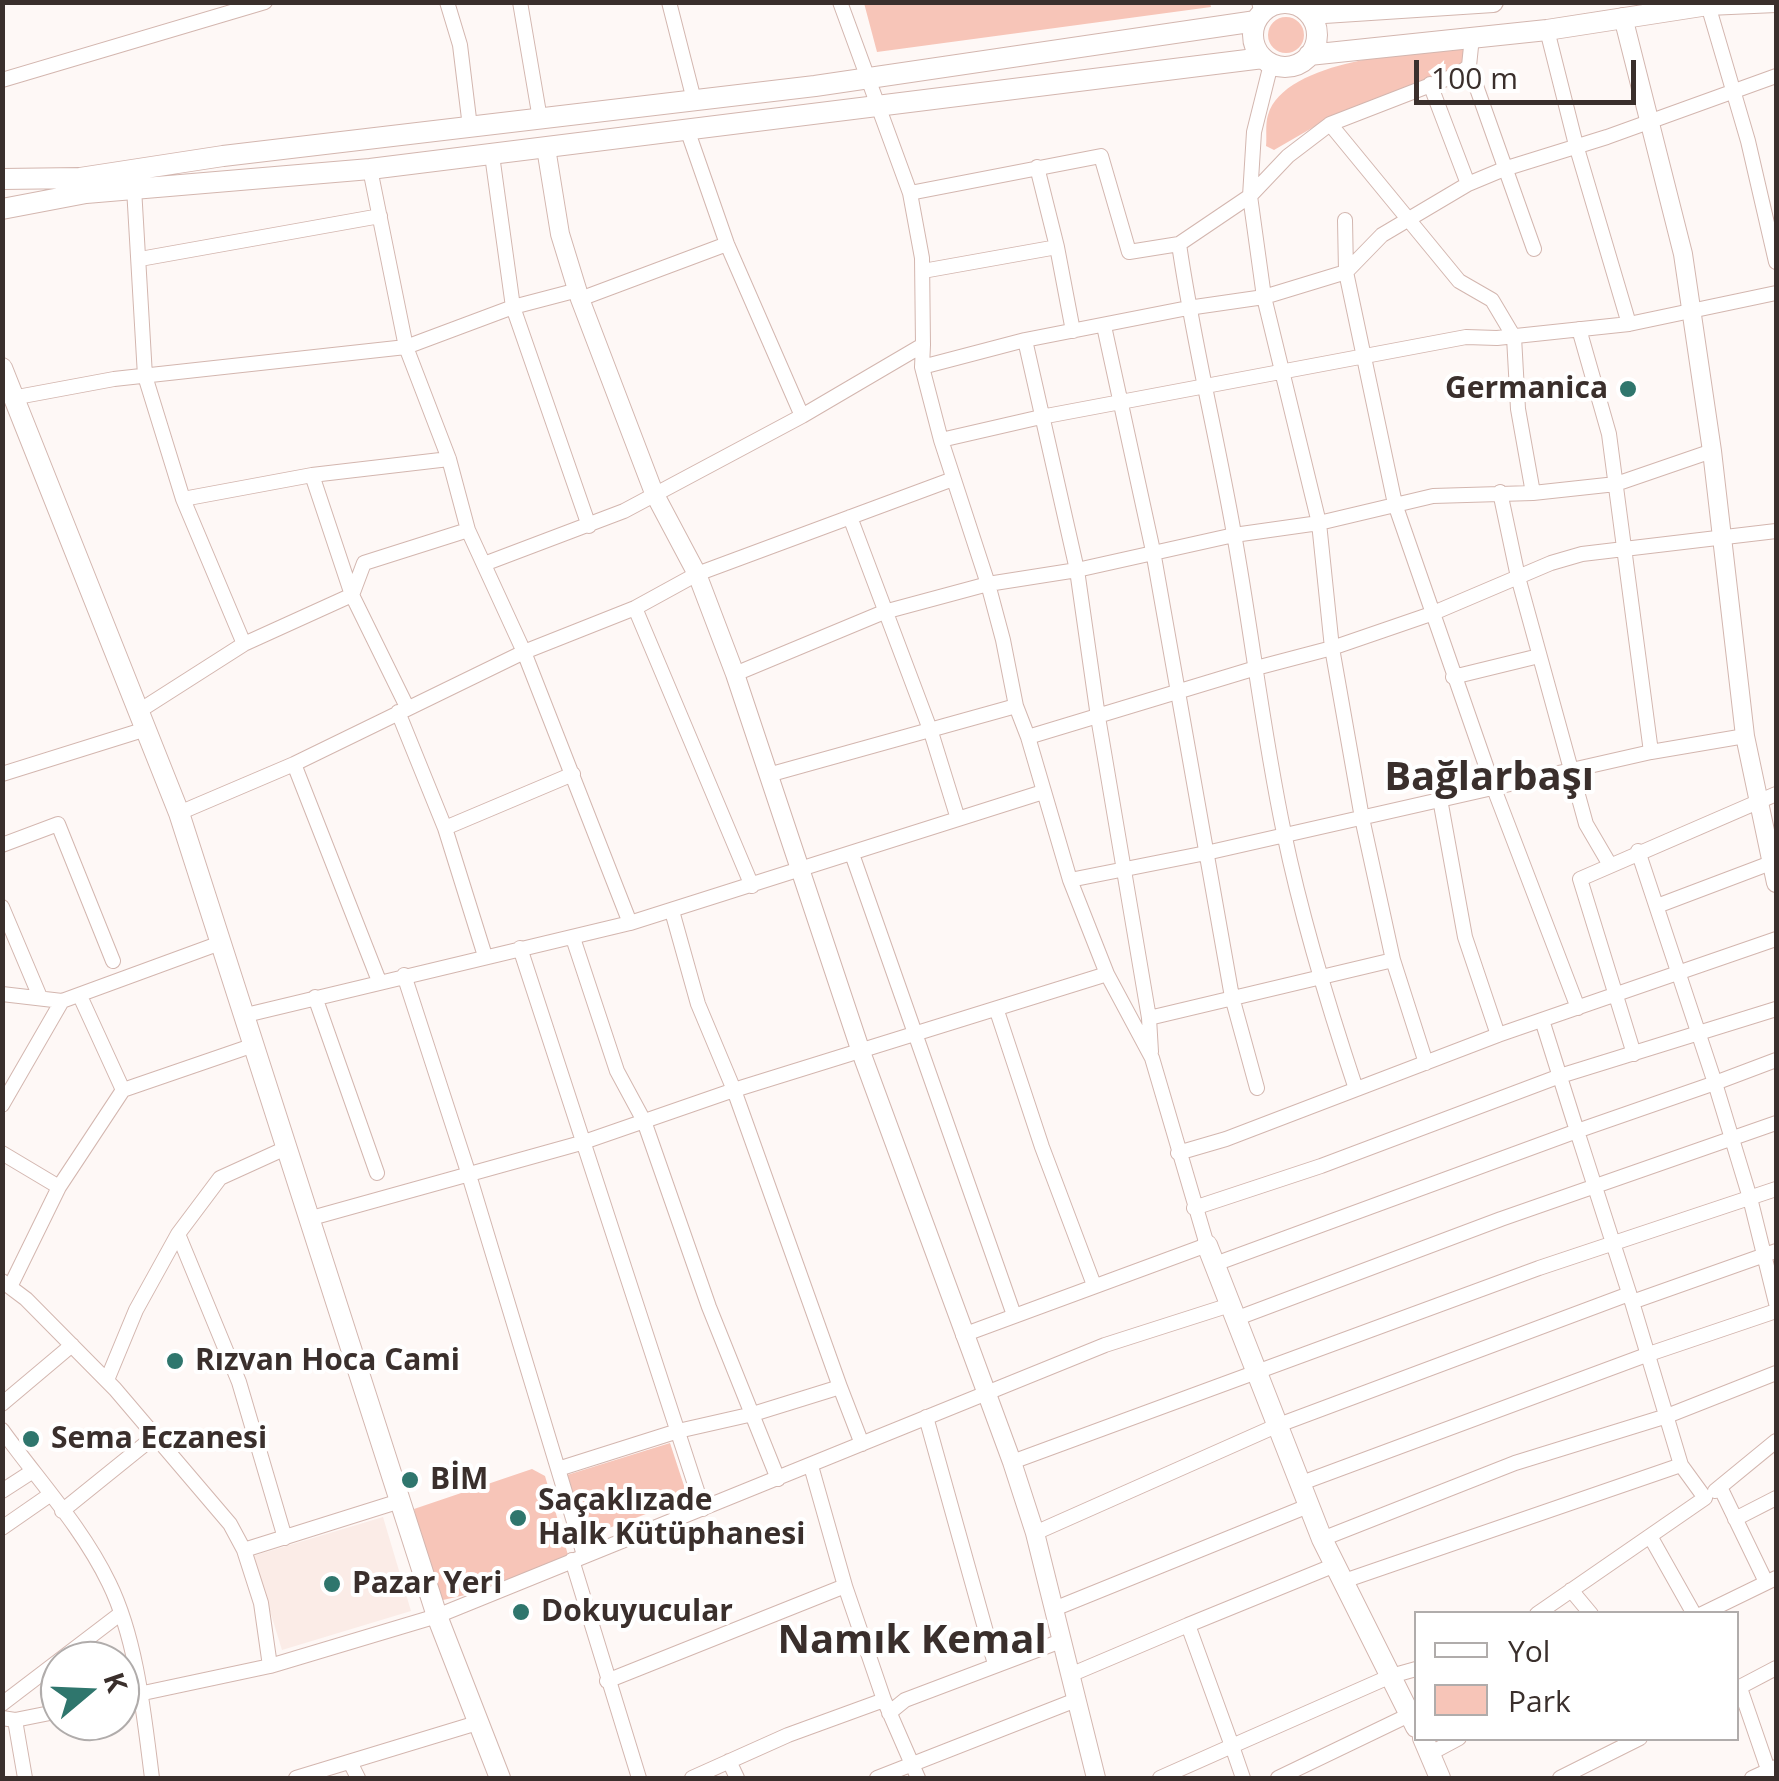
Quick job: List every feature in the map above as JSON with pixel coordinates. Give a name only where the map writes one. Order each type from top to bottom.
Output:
[{"type":"main road","points":[[2,178],[80,178],[224,156],[694,100],[1259,12],[1279,4],[1303,8],[1493,2]]},
{"type":"main road","points":[[2,209],[86,193],[370,169],[688,132],[876,105],[1267,61],[1291,66],[1310,55],[1546,30],[1708,5],[1776,3]]},
{"type":"main road","points":[[1303,8],[1317,35],[1310,55]]},
{"type":"main road","points":[[1259,12],[1254,41],[1267,61]]},
{"type":"main road","points":[[2,368],[179,813],[437,1616],[500,1778]]},
{"type":"main road","points":[[1211,1254],[1322,1539],[1413,1721]]},
{"type":"main road","points":[[1427,1746],[1440,1778]]},
{"type":"street","points":[[199,2],[207,20]]},
{"type":"street","points":[[2,80],[264,2]]},
{"type":"street","points":[[447,2],[460,44],[470,127]]},
{"type":"street","points":[[520,2],[540,118]]},
{"type":"street","points":[[668,2],[694,100]]},
{"type":"street","points":[[840,2],[910,193],[923,271],[922,367],[953,480],[988,584],[1016,706],[1070,880],[1107,974],[1152,1058]]},
{"type":"street","points":[[1708,5],[1776,262]]},
{"type":"street","points":[[1623,17],[1683,254],[1712,451],[1745,736],[1776,883]]},
{"type":"street","points":[[1546,30],[1629,324]]},
{"type":"street","points":[[1472,38],[1469,66],[1534,249]]},
{"type":"street","points":[[1267,61],[1254,132],[1250,196],[1264,297],[1319,523],[1332,648],[1362,818],[1393,960],[1426,1063]]},
{"type":"street","points":[[910,193],[1101,156],[1128,252],[1179,244],[1250,196],[1288,156],[1330,124],[1459,74],[1469,66]]},
{"type":"street","points":[[922,367],[1024,340],[1264,297],[1346,272],[1382,235],[1468,184],[1776,76]]},
{"type":"street","points":[[1430,84],[1468,184]]},
{"type":"street","points":[[1330,124],[1459,281],[1492,300],[1514,337],[1518,410],[1533,493]]},
{"type":"street","points":[[688,132],[727,244],[802,416]]},
{"type":"street","points":[[546,148],[560,234],[579,294],[654,494],[697,574],[735,674],[860,1052],[1012,1462],[1035,1533],[1096,1778]]},
{"type":"street","points":[[492,154],[513,307],[589,526]]},
{"type":"street","points":[[1037,167],[1058,247],[1073,331]]},
{"type":"street","points":[[370,169],[406,347],[449,459],[468,530],[524,652],[630,922]]},
{"type":"street","points":[[134,188],[145,376],[182,500],[244,644]]},
{"type":"street","points":[[140,259],[380,216]]},
{"type":"street","points":[[1345,220],[1346,272],[1395,504],[1492,786],[1578,1008]]},
{"type":"street","points":[[12,398],[145,376],[406,347],[513,307],[579,294],[727,244]]},
{"type":"street","points":[[1179,244],[1188,308],[1208,386],[1284,835],[1319,978],[1356,1088]]},
{"type":"street","points":[[923,271],[1058,247]]},
{"type":"street","points":[[941,440],[1466,336],[1514,337],[1629,324],[1776,293]]},
{"type":"street","points":[[1104,326],[1152,551],[1232,997],[1257,1088]]},
{"type":"street","points":[[1578,328],[1610,434],[1651,752]]},
{"type":"street","points":[[1024,340],[1077,570],[1122,870],[1149,1018],[1152,1058],[1194,1208],[1211,1254]]},
{"type":"street","points":[[484,564],[624,511],[923,346]]},
{"type":"street","points":[[735,674],[884,612],[988,584],[1077,570],[1234,535],[1319,523],[1433,496],[1533,493],[1616,484],[1712,451]]},
{"type":"street","points":[[182,500],[312,475],[449,459]]},
{"type":"street","points":[[312,475],[352,594],[403,709],[485,956]]},
{"type":"street","points":[[179,813],[294,764],[524,652],[634,608],[697,574],[953,480]]},
{"type":"street","points":[[1500,492],[1518,576],[1586,824],[1610,865]]},
{"type":"street","points":[[850,517],[931,732],[958,819]]},
{"type":"street","points":[[2,774],[142,720],[244,644],[352,594],[364,563],[468,530]]},
{"type":"street","points":[[1028,736],[1332,648],[1431,614],[1518,576],[1582,554],[1776,531]]},
{"type":"street","points":[[634,608],[752,886]]},
{"type":"street","points":[[1453,677],[1540,656]]},
{"type":"street","points":[[768,775],[1016,706]]},
{"type":"street","points":[[1070,880],[1206,853],[1570,769],[1745,736]]},
{"type":"street","points":[[294,764],[379,981]]},
{"type":"street","points":[[445,828],[573,774]]},
{"type":"street","points":[[246,1016],[672,911],[1043,792]]},
{"type":"street","points":[[1634,1054],[1580,879],[1776,794]]},
{"type":"street","points":[[1440,800],[1465,937],[1498,1035]]},
{"type":"street","points":[[2,845],[58,824],[113,961]]},
{"type":"street","points":[[1638,852],[1771,1253],[1776,1302]]},
{"type":"street","points":[[852,854],[1014,1315]]},
{"type":"street","points":[[1657,906],[1773,862]]},
{"type":"street","points":[[2,907],[40,997]]},
{"type":"street","points":[[672,911],[698,1004],[734,1090],[862,1444]]},
{"type":"street","points":[[573,938],[617,1071],[644,1121],[709,1307],[778,1478]]},
{"type":"street","points":[[1178,1152],[1226,1139],[1498,1035],[1776,939]]},
{"type":"street","points":[[2,994],[62,1002],[223,942]]},
{"type":"street","points":[[520,948],[703,1509]]},
{"type":"street","points":[[1149,1018],[1393,960]]},
{"type":"street","points":[[308,1219],[581,1143],[734,1090],[1107,974]]},
{"type":"street","points":[[404,975],[558,1469],[607,1681],[639,1778]]},
{"type":"street","points":[[80,996],[122,1090]]},
{"type":"street","points":[[315,997],[378,1173]]},
{"type":"street","points":[[2,1105],[62,1002]]},
{"type":"street","points":[[1194,1208],[1321,1166],[1560,1076],[1776,1009]]},
{"type":"street","points":[[997,1010],[1042,1147],[1094,1285]]},
{"type":"street","points":[[1542,1020],[1681,1465],[1705,1498]]},
{"type":"street","points":[[254,1045],[122,1090],[59,1187],[7,1283],[107,1380],[230,1524],[244,1550],[262,1603],[270,1666]]},
{"type":"street","points":[[963,1335],[1094,1285],[1211,1254],[1776,1060]]},
{"type":"street","points":[[141,1694],[270,1666],[437,1616],[1106,1345],[1233,1312],[1776,1123]]},
{"type":"street","points":[[107,1380],[136,1310],[178,1234],[220,1178],[286,1148]]},
{"type":"street","points":[[2,1153],[59,1187]]},
{"type":"street","points":[[1012,1462],[1612,1243],[1776,1189]]},
{"type":"street","points":[[178,1234],[239,1382],[285,1538]]},
{"type":"street","points":[[1035,1533],[1276,1426],[1630,1298],[1771,1253]]},
{"type":"street","points":[[1299,1484],[1648,1354],[1776,1311]]},
{"type":"street","points":[[2,1404],[72,1345]]},
{"type":"street","points":[[1322,1539],[1515,1463],[1666,1416],[1776,1373]]},
{"type":"street","points":[[558,1469],[678,1430],[753,1414],[840,1387]]},
{"type":"street","points":[[926,1417],[995,1664]]},
{"type":"street","points":[[2,1430],[109,1583],[141,1694],[152,1778]]},
{"type":"street","points":[[62,1511],[156,1436]]},
{"type":"street","points":[[1541,1611],[1705,1498],[1776,1441]]},
{"type":"street","points":[[1070,1676],[1188,1625],[1681,1465]]},
{"type":"street","points":[[810,1466],[845,1586],[914,1771]]},
{"type":"street","points":[[2,1491],[33,1471]]},
{"type":"street","points":[[1708,1611],[1771,1580],[1720,1487]]},
{"type":"street","points":[[2,1528],[50,1494]]},
{"type":"street","points":[[1735,1519],[1776,1498]]},
{"type":"street","points":[[244,1550],[400,1502]]},
{"type":"street","points":[[1054,1609],[1308,1506]]},
{"type":"street","points":[[1650,1536],[1692,1611]]},
{"type":"street","points":[[607,1681],[845,1586]]},
{"type":"street","points":[[1571,1590],[1588,1611]]},
{"type":"street","points":[[2,1704],[120,1614]]},
{"type":"street","points":[[1188,1625],[1242,1778]]},
{"type":"street","points":[[692,1778],[729,1761],[1061,1641]]},
{"type":"street","points":[[1739,1687],[1776,1668]]},
{"type":"street","points":[[1160,1778],[1390,1676],[1414,1670]]},
{"type":"street","points":[[1739,1690],[1772,1772],[1752,1778]]},
{"type":"street","points":[[877,1778],[914,1771],[1076,1700]]},
{"type":"street","points":[[25,1778],[9,1720],[40,1715]]},
{"type":"street","points":[[1278,1778],[1413,1721]]},
{"type":"street","points":[[296,1778],[477,1723]]},
{"type":"street","points":[[1560,1778],[1634,1741]]},
{"type":"street","points":[[729,1761],[737,1778]]},
{"type":"street","points":[[350,1762],[358,1778]]},
{"type":"shaded area","name":"Pazar Yeri","points":[[383,1517],[411,1611],[282,1650],[253,1556]]},
{"type":"green space","points":[[864,3],[1210,3],[1211,7],[877,52]]},
{"type":"green space","points":[[1286,17],[1299,22],[1304,35],[1299,48],[1286,53],[1273,48],[1268,35],[1273,22]]},
{"type":"green space","points":[[1463,47],[1465,65],[1338,113],[1274,150],[1266,146],[1268,115],[1279,96],[1299,81],[1354,62]]},
{"type":"green space","points":[[670,1443],[688,1498],[588,1536],[567,1475]]},
{"type":"green space","points":[[532,1469],[545,1476],[568,1555],[474,1593],[443,1600],[435,1592],[414,1509]]},
{"type":"place","name":"Germanica","points":[[1628,389]]},
{"type":"place","name":"Rızvan Hoca Cami","points":[[175,1361]]},
{"type":"place","name":"Sema Eczanesi","points":[[31,1439]]},
{"type":"place","name":"BİM","points":[[410,1480]]},
{"type":"place","name":"Saçaklızade Halk Kütüphanesi","points":[[518,1518]]},
{"type":"place","name":"Pazar Yeri","points":[[332,1584]]},
{"type":"place","name":"Dokuyucular","points":[[521,1612]]},
{"type":"district","name":"Bağlarbaşı","points":[[1489,779]]},
{"type":"district","name":"Namık Kemal","points":[[912,1642]]}]
